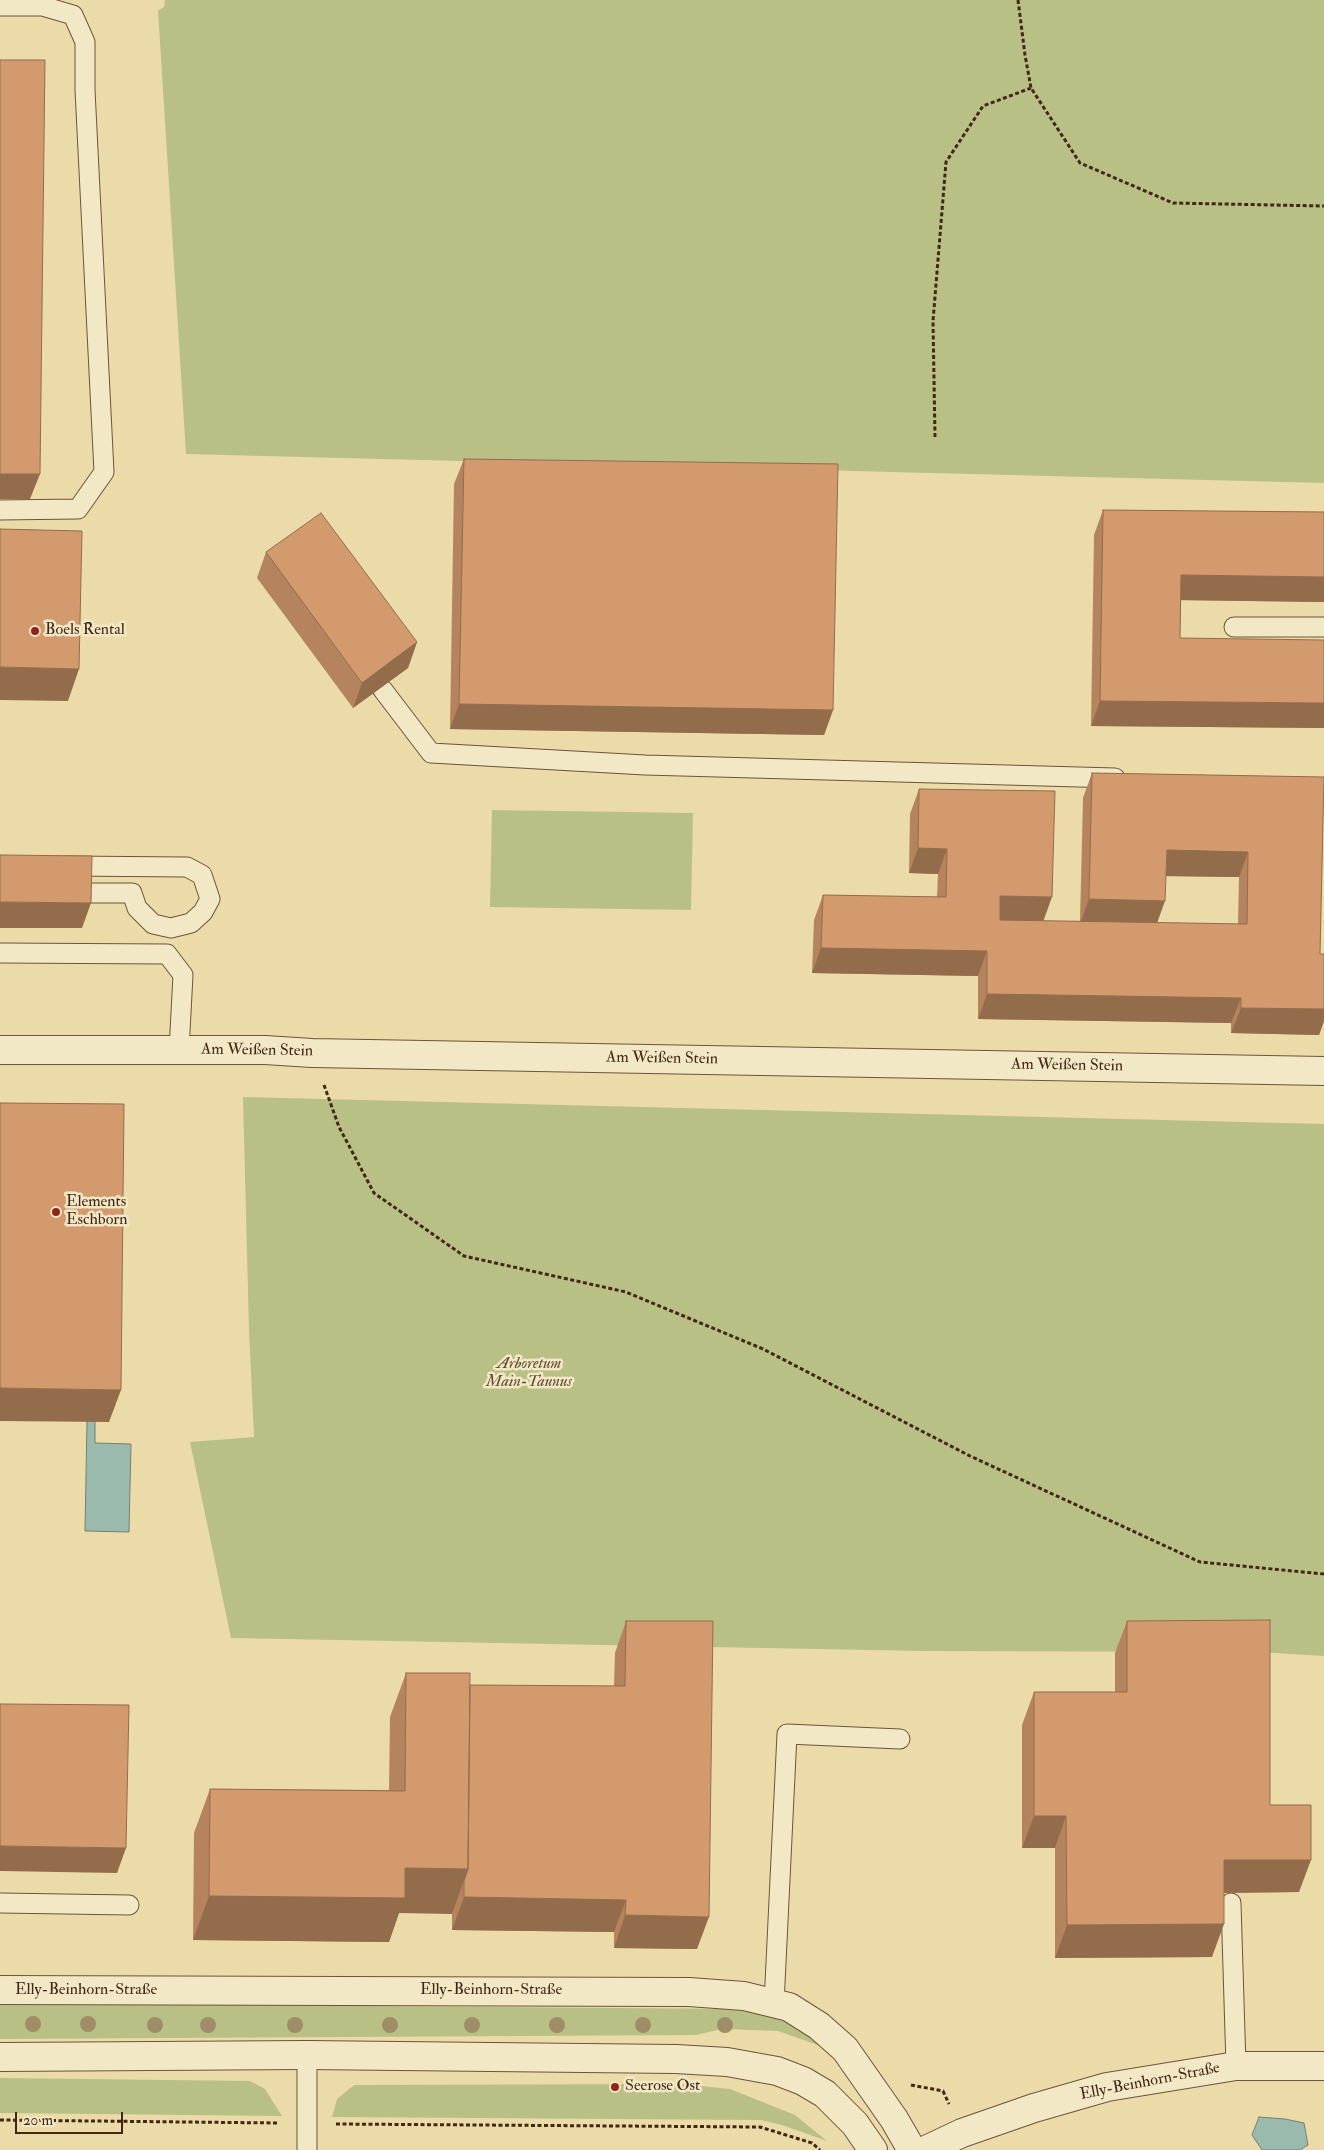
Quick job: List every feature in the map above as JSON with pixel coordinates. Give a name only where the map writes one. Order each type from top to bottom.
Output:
[{"type":"street","name":"Am Weißen Stein","points":[[0,1050],[265,1050],[1324,1071]]},
{"type":"street","name":"Elly-Beinhorn-Straße","points":[[0,1990],[689,1992],[744,1996],[789,2007],[818,2026],[845,2050],[884,2104],[912,2150]]},
{"type":"street","points":[[0,2057],[308,2055],[676,2059],[727,2062],[777,2071],[803,2081],[825,2094],[855,2124],[873,2150]]},
{"type":"street","name":"Elly-Beinhorn-Straße","points":[[926,2150],[962,2133],[1034,2108],[1107,2087],[1236,2066],[1324,2066]]},
{"type":"lane","points":[[0,6],[42,3],[73,15],[85,42],[84,90],[104,472],[78,509],[0,510]]},
{"type":"lane","points":[[1234,626],[1324,627]]},
{"type":"lane","points":[[383,690],[431,753],[645,765],[1132,778]]},
{"type":"lane","points":[[49,865],[187,867],[202,875],[210,899],[203,912],[191,922],[171,928],[153,924],[137,908],[132,893],[82,893]]},
{"type":"lane","points":[[0,953],[167,954],[183,975],[179,1050]]},
{"type":"lane","points":[[774,2004],[787,1734],[900,1739]]},
{"type":"lane","points":[[0,1903],[129,1905]]},
{"type":"lane","points":[[1231,1903],[1236,2066]]},
{"type":"lane","points":[[307,2150],[308,2055]]},
{"type":"path","points":[[1018,0],[1031,88],[1080,163],[1173,204],[1324,206]]},
{"type":"path","points":[[935,437],[933,321],[938,240],[946,162],[983,106],[1031,88]]},
{"type":"path","points":[[312,1052],[339,1127],[374,1193],[464,1256],[626,1292],[754,1346],[970,1456],[1200,1562],[1324,1574]]},
{"type":"path","points":[[908,2084],[943,2091],[962,2133]]},
{"type":"path","points":[[0,2120],[760,2127],[812,2143],[820,2150]]},
{"type":"green space","points":[[165,0],[1324,0],[1324,483],[186,454],[158,11],[164,7]]},
{"type":"green space","points":[[492,810],[693,813],[691,910],[490,907]]},
{"type":"green space","name":"Arboretum Main-Taunus","points":[[243,1097],[1324,1124],[1324,1656],[1258,1652],[923,1651],[231,1638],[190,1442],[254,1437],[249,1331]]},
{"type":"green space","points":[[0,2003],[741,2009],[788,2019],[829,2049],[778,2031],[722,2029],[696,2035],[0,2039]]},
{"type":"green space","points":[[0,2078],[250,2081],[265,2089],[282,2116],[0,2113]]},
{"type":"green space","points":[[680,2084],[730,2089],[795,2115],[827,2141],[782,2125],[761,2120],[332,2117],[337,2099],[354,2085]]},
{"type":"shaded area","points":[[87,1421],[95,1421],[95,1443],[131,1444],[129,1532],[85,1531]]},
{"type":"shaded area","points":[[1259,2117],[1304,2123],[1308,2145],[1300,2150],[1262,2150],[1252,2135]]},
{"type":"building","points":[[0,60],[45,60],[40,474],[0,474]]},
{"type":"building","points":[[464,459],[838,464],[833,710],[459,704]]},
{"type":"building","points":[[1103,510],[1324,512],[1324,577],[1181,575],[1180,638],[1324,640],[1324,703],[1100,701]]},
{"type":"building","points":[[321,513],[417,642],[362,683],[266,552]]},
{"type":"building","name":"Boels Rental","points":[[0,529],[82,531],[79,669],[0,667]]},
{"type":"building","points":[[1092,773],[1324,777],[1320,954],[1324,954],[1324,1009],[1241,1008],[1241,998],[987,994],[987,951],[821,948],[823,895],[946,897],[947,849],[918,848],[919,789],[1055,791],[1052,897],[1000,896],[1000,920],[1247,924],[1248,852],[1167,850],[1165,901],[1089,899]]},
{"type":"building","points":[[0,855],[92,856],[91,903],[0,902]]},
{"type":"building","name":"Elements Eschborn","points":[[0,1103],[124,1104],[121,1390],[0,1388]]},
{"type":"building","points":[[1270,1620],[1270,1805],[1311,1805],[1311,1860],[1224,1860],[1224,1924],[1067,1925],[1066,1816],[1034,1816],[1034,1692],[1127,1692],[1127,1621]]},
{"type":"building","points":[[626,1621],[713,1621],[709,1917],[625,1915],[626,1900],[464,1897],[464,1881],[468,1869],[470,1685],[625,1686]]},
{"type":"building","points":[[406,1673],[470,1673],[468,1869],[405,1868],[405,1898],[209,1896],[210,1789],[405,1791]]},
{"type":"building","points":[[0,1704],[129,1705],[126,1848],[0,1846]]},
{"type":"place","name":"Boels Rental","points":[[35,631]]},
{"type":"place","name":"Elements Eschborn","points":[[56,1212]]},
{"type":"place","name":"Seerose Ost","points":[[615,2087]]}]
